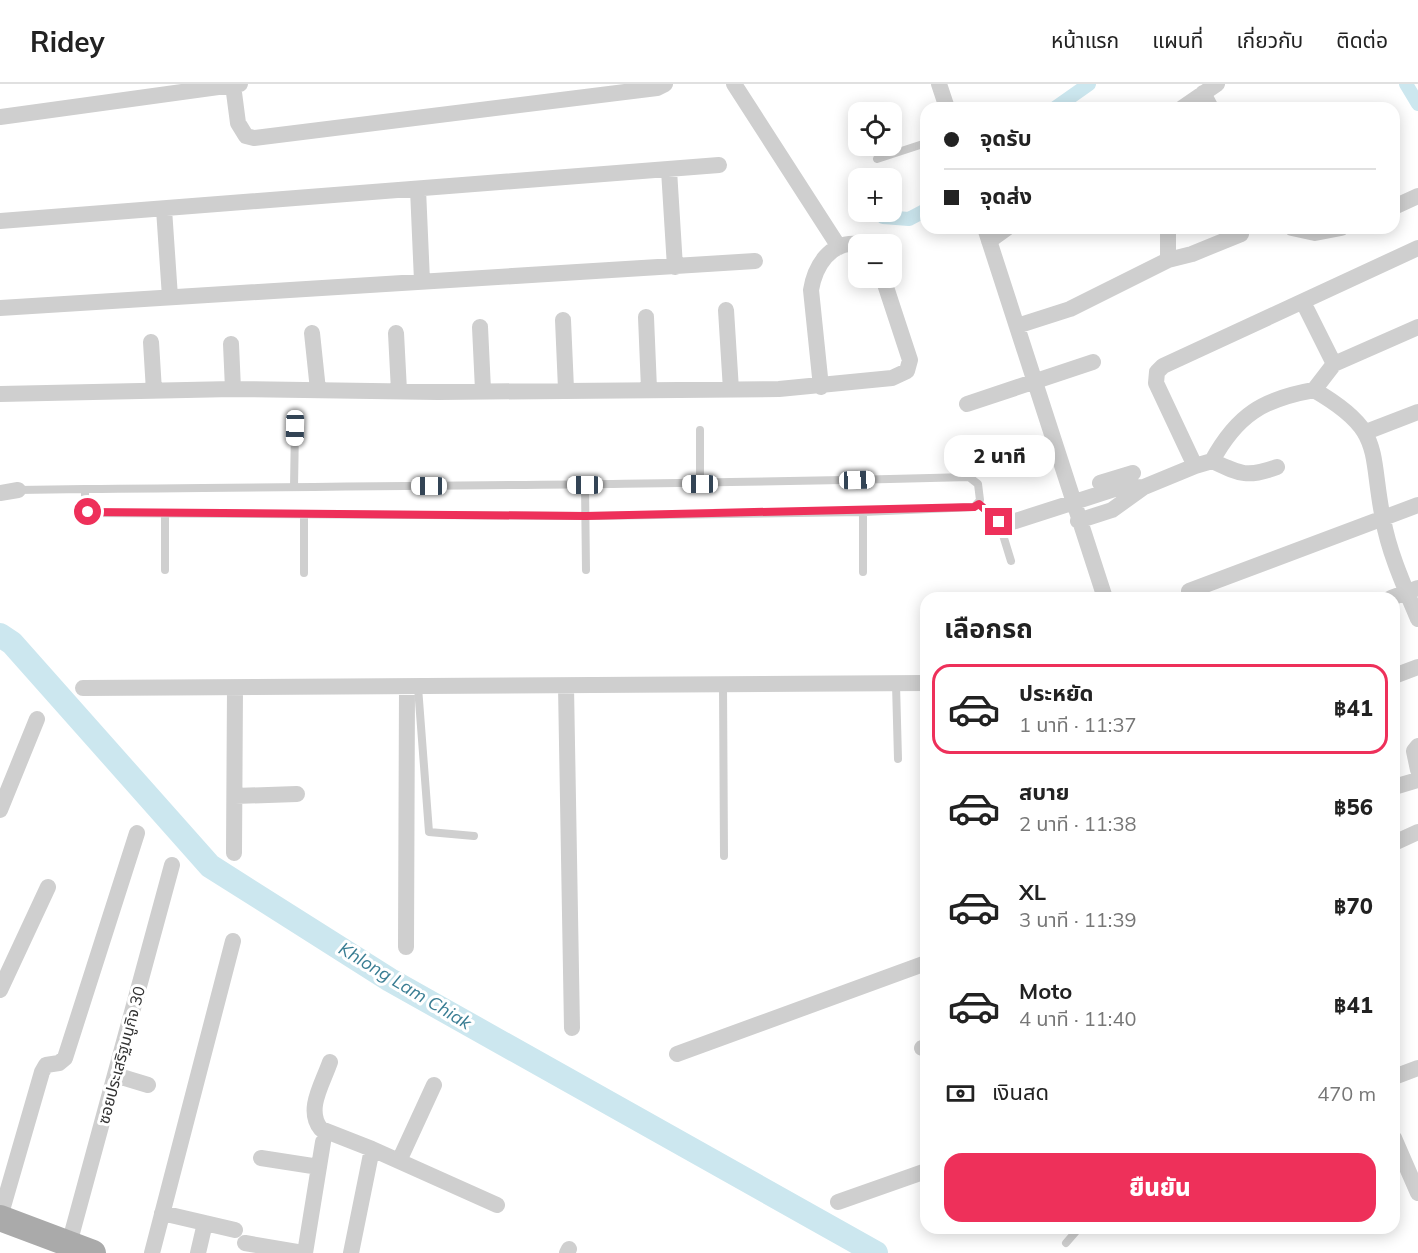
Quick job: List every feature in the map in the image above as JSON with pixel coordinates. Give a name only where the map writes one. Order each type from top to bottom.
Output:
[{"type":"main road","points":[[0,1218],[68,1249],[93,1253]]},
{"type":"street","points":[[0,117],[236,84],[238,123],[246,136],[254,138],[657,88],[665,84]]},
{"type":"street","points":[[734,84],[839,247]]},
{"type":"street","points":[[939,84],[945,102]]},
{"type":"street","points":[[1195,102],[1210,95]]},
{"type":"street","points":[[0,220],[719,165]]},
{"type":"street","points":[[669,170],[675,267]]},
{"type":"street","points":[[418,189],[422,281]]},
{"type":"street","points":[[1400,204],[1418,196]]},
{"type":"street","points":[[164,209],[170,297]]},
{"type":"street","points":[[987,234],[1078,521],[1103,592]]},
{"type":"street","points":[[1168,234],[1168,260]]},
{"type":"street","points":[[1017,326],[1091,300],[1168,260],[1192,254],[1241,234]]},
{"type":"street","points":[[820,387],[811,290],[817,265],[839,247],[848,246]]},
{"type":"street","points":[[1196,466],[1156,383],[1157,372],[1163,366],[1418,248]]},
{"type":"street","points":[[0,308],[755,261]]},
{"type":"street","points":[[0,394],[233,389],[731,390],[820,387],[892,378],[910,368],[886,288]]},
{"type":"street","points":[[1303,302],[1334,364]]},
{"type":"street","points":[[726,310],[731,390]]},
{"type":"street","points":[[646,317],[650,389]]},
{"type":"street","points":[[562,320],[566,389]]},
{"type":"street","points":[[480,327],[483,390]]},
{"type":"street","points":[[1212,461],[1226,435],[1242,418],[1260,406],[1314,390],[1334,364],[1418,327]]},
{"type":"street","points":[[312,333],[318,390]]},
{"type":"street","points":[[396,333],[399,391]]},
{"type":"street","points":[[151,342],[154,391]]},
{"type":"street","points":[[231,344],[233,389]]},
{"type":"street","points":[[967,404],[1093,362]]},
{"type":"street","points":[[1314,390],[1347,411],[1366,432],[1375,459],[1383,520],[1405,593],[1418,619]]},
{"type":"street","points":[[1366,432],[1418,412]]},
{"type":"street","points":[[987,464],[1054,444]]},
{"type":"street","points":[[1078,521],[1124,504],[1144,488],[1212,461],[1241,474],[1256,475],[1277,467]]},
{"type":"street","points":[[1006,524],[1133,472]]},
{"type":"street","points":[[1071,498],[1118,488],[1144,488]]},
{"type":"street","points":[[0,493],[18,490]]},
{"type":"street","points":[[1189,591],[1418,505]]},
{"type":"street","points":[[1400,674],[1418,667]]},
{"type":"street","points":[[83,688],[920,683]]},
{"type":"street","points":[[566,686],[572,1028]]},
{"type":"street","points":[[406,947],[413,687]]},
{"type":"street","points":[[234,854],[235,688]]},
{"type":"street","points":[[0,810],[37,719]]},
{"type":"street","points":[[1418,746],[1414,751],[1418,770]]},
{"type":"street","points":[[1400,785],[1418,780]]},
{"type":"street","points":[[235,796],[297,794]]},
{"type":"street","points":[[1400,840],[1418,832]]},
{"type":"street","points":[[0,1218],[42,1072],[46,1065],[59,1063],[65,1058],[137,833]]},
{"type":"street","name":"ซอยประเสริฐมนูกิจ 30","points":[[68,1249],[172,865]]},
{"type":"street","points":[[0,990],[48,887]]},
{"type":"street","points":[[152,1253],[233,941]]},
{"type":"street","points":[[677,1054],[920,965]]},
{"type":"street","points":[[330,1062],[313,1111],[316,1123],[321,1130],[372,1149],[497,1205]]},
{"type":"street","points":[[1400,1075],[1418,1068]]},
{"type":"street","points":[[115,1075],[148,1085]]},
{"type":"street","points":[[399,1161],[434,1085]]},
{"type":"street","points":[[162,1213],[205,1223],[240,1237],[304,1253],[323,1142]]},
{"type":"street","points":[[351,1253],[372,1149]]},
{"type":"street","points":[[1400,1152],[1418,1193]]},
{"type":"street","points":[[261,1158],[319,1167]]},
{"type":"street","points":[[838,1202],[920,1173]]},
{"type":"street","points":[[198,1253],[205,1223]]},
{"type":"lane","points":[[877,159],[920,145]]},
{"type":"lane","points":[[294,487],[295,428]]},
{"type":"lane","points":[[700,430],[700,484]]},
{"type":"lane","points":[[18,490],[700,484],[969,477],[978,484],[979,504],[999,522],[1011,561]]},
{"type":"lane","points":[[585,485],[586,570]]},
{"type":"lane","points":[[85,489],[85,507],[90,513],[586,516],[863,512],[974,507],[979,504]]},
{"type":"lane","points":[[863,512],[863,572]]},
{"type":"lane","points":[[165,514],[165,570]]},
{"type":"lane","points":[[304,514],[304,573]]},
{"type":"lane","points":[[896,684],[898,759]]},
{"type":"lane","points":[[723,685],[724,856]]},
{"type":"lane","points":[[413,687],[429,832],[474,836]]},
{"type":"lane","points":[[1066,1244],[1074,1234]]},
{"type":"waterway","points":[[1064,102],[1089,84]]},
{"type":"waterway","points":[[1406,84],[1418,104]]},
{"type":"waterway","points":[[902,218],[909,219],[920,213]]},
{"type":"waterway","name":"Khlong Lam Chiak","points":[[0,635],[12,643],[210,866],[390,980],[876,1253]]},
{"type":"route","points":[[88,512],[586,516],[863,512],[974,507],[979,504],[999,522]]}]
